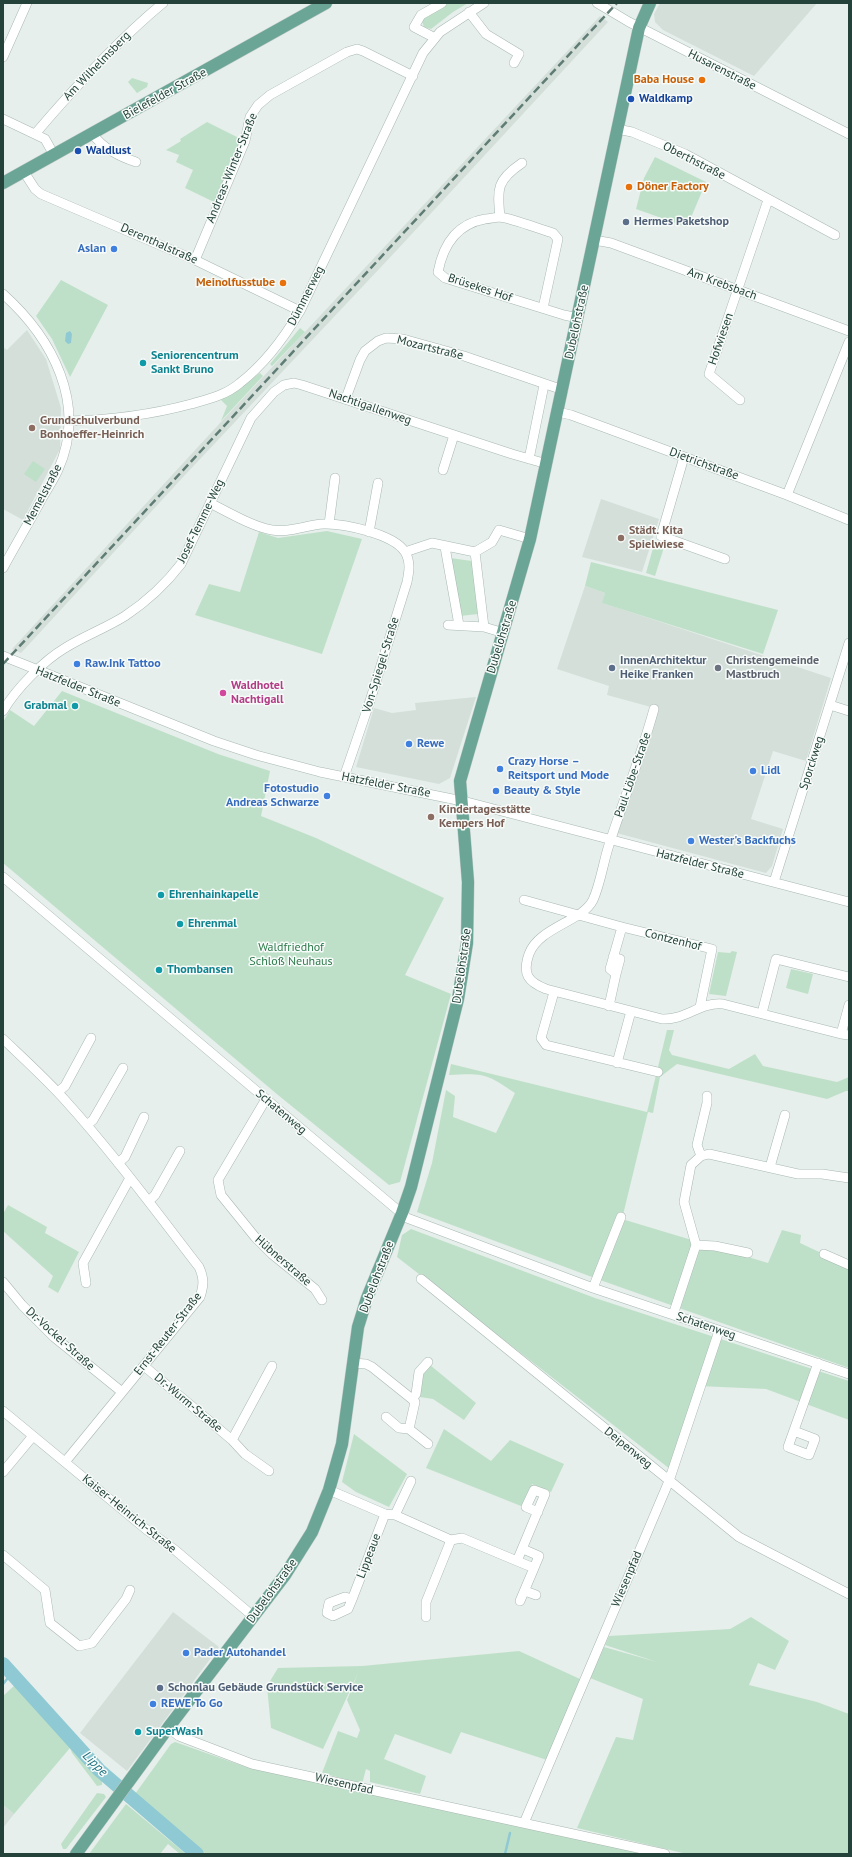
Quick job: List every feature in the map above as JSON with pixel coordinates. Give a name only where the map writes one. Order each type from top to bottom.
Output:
[{"type":"main road","name":"Bielefelder Straße","points":[[3,183],[326,3]]},
{"type":"main road","name":"Dubelohstraße","points":[[76,1854],[168,1728],[285,1575],[312,1532],[329,1490],[342,1444],[358,1327],[367,1298],[402,1213],[412,1181],[458,999],[468,931],[468,882],[460,781],[530,539],[639,28],[650,3]]},
{"type":"street","points":[[3,57],[26,3]]},
{"type":"street","name":"Am Wilhelmsberg","points":[[36,134],[79,83],[136,26],[163,3]]},
{"type":"street","points":[[435,38],[414,27],[421,15],[442,3]]},
{"type":"street","name":"Dümmerweg","points":[[68,421],[103,420],[148,414],[219,396],[240,383],[270,354],[282,339],[300,311],[423,53],[435,38],[452,23],[482,3]]},
{"type":"street","name":"Husarenstraße","points":[[597,3],[639,28],[849,134]]},
{"type":"street","points":[[469,12],[486,34],[519,54],[514,62]]},
{"type":"street","name":"Andreas-Winter-Straße","points":[[194,260],[245,141],[250,117],[264,100],[347,52],[357,49],[413,76]]},
{"type":"street","points":[[3,119],[45,139],[54,155]]},
{"type":"street","name":"Oberthstraße","points":[[618,129],[632,132],[671,148],[835,235]]},
{"type":"street","points":[[93,134],[103,146],[136,162]]},
{"type":"street","points":[[500,217],[498,199],[502,183],[507,174],[522,163]]},
{"type":"street","name":"Derenthalstraße","points":[[24,172],[35,189],[41,194],[194,260],[300,311]]},
{"type":"street","points":[[738,290],[768,200]]},
{"type":"street","name":"Brüsekes Hof","points":[[543,308],[558,239],[553,233],[500,217],[480,220],[459,230],[448,241],[438,272],[445,278],[543,308],[578,318]]},
{"type":"street","name":"Am Krebsbach","points":[[594,240],[611,243],[849,331]]},
{"type":"street","name":"Hofwiesen","points":[[738,290],[709,374],[740,400]]},
{"type":"street","name":"Memelstraße","points":[[3,294],[31,323],[50,349],[62,379],[68,404],[65,447],[58,469],[3,568]]},
{"type":"street","name":"Mozartstraße","points":[[346,398],[360,360],[365,352],[378,341],[386,338],[403,339],[464,356],[544,385],[563,390]]},
{"type":"street","points":[[788,496],[849,342]]},
{"type":"street","name":"Nachtigallenweg","points":[[284,385],[302,385],[346,398],[454,435],[547,464]]},
{"type":"street","name":"Josef-Temme-Weg","points":[[3,711],[36,670],[64,648],[123,617],[155,592],[181,564],[251,418],[274,392],[284,385]]},
{"type":"street","points":[[529,459],[544,385]]},
{"type":"street","name":"Dietrichstraße","points":[[558,412],[571,415],[849,520]]},
{"type":"street","points":[[443,470],[454,435]]},
{"type":"street","points":[[684,457],[661,536],[724,559]]},
{"type":"street","points":[[329,524],[336,478]]},
{"type":"street","points":[[369,532],[378,484]]},
{"type":"street","points":[[210,503],[260,527],[272,530],[329,524],[369,532],[394,542],[405,552],[432,543],[475,552],[492,542],[499,530],[530,539]]},
{"type":"street","points":[[445,546],[459,625]]},
{"type":"street","name":"Von-Spiegel-Straße","points":[[344,777],[369,704],[407,582],[410,566],[405,552]]},
{"type":"street","points":[[475,552],[484,627]]},
{"type":"street","points":[[448,625],[484,627],[504,633]]},
{"type":"street","name":"Sporckweg","points":[[774,882],[849,643]]},
{"type":"street","name":"Hatzfelder Straße","points":[[3,656],[223,744],[296,766],[344,777],[392,785],[462,801],[849,902]]},
{"type":"street","points":[[830,705],[849,711]]},
{"type":"street","name":"Paul-Löbe-Straße","points":[[654,709],[648,734],[610,840],[592,901],[578,915],[545,935],[534,946],[525,969],[531,982],[554,992],[662,1019],[674,1019],[712,1003],[762,1013],[845,1035]]},
{"type":"street","name":"Schatenweg","points":[[3,877],[411,1219],[593,1288],[849,1374]]},
{"type":"street","name":"Contzenhof","points":[[524,900],[622,927],[712,949],[700,1007]]},
{"type":"street","points":[[609,1006],[616,974],[610,969],[622,927]]},
{"type":"street","points":[[762,1013],[776,959],[849,977]]},
{"type":"street","points":[[554,992],[541,1038],[546,1045],[658,1072]]},
{"type":"street","points":[[845,1035],[849,1005]]},
{"type":"street","points":[[617,1063],[631,1011]]},
{"type":"street","points":[[58,1092],[65,1086],[90,1038]]},
{"type":"street","name":"Ernst-Reuter-Straße","points":[[3,1039],[58,1092],[87,1125],[148,1201],[199,1267],[203,1275],[204,1286],[200,1296],[65,1462]]},
{"type":"street","points":[[87,1125],[93,1120],[123,1068]]},
{"type":"street","points":[[701,1156],[697,1145],[707,1103],[707,1096]]},
{"type":"street","name":"Hübnerstraße","points":[[266,1098],[218,1180],[218,1186],[222,1195],[255,1237],[272,1254],[315,1289],[322,1300]]},
{"type":"street","points":[[770,1167],[785,1115]]},
{"type":"street","points":[[118,1163],[125,1157],[144,1117]]},
{"type":"street","points":[[148,1201],[155,1195],[180,1151]]},
{"type":"street","points":[[673,1315],[696,1245],[684,1202],[691,1165],[701,1156],[709,1154],[798,1174],[848,1176]]},
{"type":"street","points":[[86,1283],[83,1263],[130,1178]]},
{"type":"street","points":[[593,1288],[621,1217]]},
{"type":"street","points":[[696,1245],[715,1246],[748,1253]]},
{"type":"street","points":[[824,1254],[849,1264]]},
{"type":"street","name":"Deipenweg","points":[[421,1279],[739,1537],[849,1594]]},
{"type":"street","name":"Dr.-Vockel-Straße","points":[[3,1282],[22,1305],[54,1337],[122,1392]]},
{"type":"street","name":"Wiesenpfad","points":[[524,1823],[669,1481],[719,1331]]},
{"type":"street","points":[[412,1398],[416,1394],[419,1372],[428,1362]]},
{"type":"street","points":[[352,1363],[366,1364],[372,1367],[412,1398],[415,1402],[409,1429]]},
{"type":"street","points":[[794,1431],[818,1363]]},
{"type":"street","name":"Dr.-Wurm-Straße","points":[[144,1366],[232,1440],[245,1454],[269,1471]]},
{"type":"street","name":"Dr.-Wurm-Straße","points":[[232,1440],[272,1366]]},
{"type":"street","name":"Kaiser-Heinrich-Straße","points":[[3,1411],[254,1617]]},
{"type":"street","points":[[386,1417],[399,1428],[409,1429],[428,1444]]},
{"type":"street","points":[[3,1472],[33,1436]]},
{"type":"street","points":[[395,1515],[412,1481]]},
{"type":"street","points":[[329,1490],[385,1514],[395,1515],[451,1540],[462,1538],[534,1568]]},
{"type":"street","points":[[517,1561],[538,1512]]},
{"type":"street","name":"Lippeaue","points":[[352,1599],[385,1514]]},
{"type":"street","points":[[426,1617],[426,1602],[451,1540]]},
{"type":"street","points":[[520,1601],[539,1556],[523,1549]]},
{"type":"street","points":[[3,1555],[45,1590],[50,1622],[78,1646],[92,1643],[126,1599],[130,1590]]},
{"type":"street","points":[[524,1591],[536,1595]]},
{"type":"street","name":"Wiesenpfad","points":[[168,1728],[179,1736],[252,1764],[665,1854]]},
{"type":"shaded area","points":[[660,3],[817,3],[754,76],[663,30],[655,22],[654,14]]},
{"type":"shaded area","points":[[600,16],[608,22],[397,250],[185,475],[21,653],[12,649],[220,423]]},
{"type":"shaded area","name":"Grundschulverbund Bonhoeffer-Heinrich","points":[[27,330],[46,359],[61,408],[60,449],[23,520],[3,509],[3,347],[7,350]]},
{"type":"shaded area","name":"Städt. Kita Spielwiese","points":[[601,499],[659,519],[642,572],[582,557]]},
{"type":"shaded area","points":[[585,586],[605,593],[603,603],[831,678],[806,761],[773,751],[751,819],[783,829],[772,866],[766,873],[609,831],[644,734],[651,707],[607,695],[609,686],[557,669]]},
{"type":"shaded area","points":[[476,697],[450,778],[439,784],[356,767],[374,708],[392,713],[416,710],[415,703]]},
{"type":"shaded area","points":[[173,1612],[219,1647],[127,1771],[80,1733]]},
{"type":"shaded area","points":[[3,1805],[14,1814],[3,1828]]},
{"type":"green space","points":[[449,3],[468,3],[453,12],[431,29],[424,27],[422,21],[425,16]]},
{"type":"green space","points":[[132,78],[148,83],[147,87],[137,93],[128,82]]},
{"type":"green space","points":[[207,122],[241,139],[239,147],[214,202],[185,188],[193,170],[176,162],[179,155],[166,150]]},
{"type":"green space","points":[[655,157],[706,182],[687,227],[636,209],[644,178]]},
{"type":"green space","points":[[61,280],[108,305],[70,377],[52,339],[36,316]]},
{"type":"green space","points":[[300,328],[305,332],[272,366],[270,364]]},
{"type":"green space","points":[[260,373],[263,376],[221,421],[227,406],[221,400]]},
{"type":"green space","points":[[33,461],[45,469],[36,482],[24,474]]},
{"type":"green space","points":[[327,531],[362,539],[322,654],[195,615],[209,584],[240,592],[259,532],[278,538]]},
{"type":"green space","points":[[655,541],[665,544],[655,576],[646,573]]},
{"type":"green space","points":[[450,558],[472,561],[478,614],[460,616]]},
{"type":"green space","points":[[591,562],[778,610],[763,654],[602,603],[605,593],[585,586]]},
{"type":"green space","name":"Waldfriedhof Schloß Neuhaus","points":[[62,691],[218,754],[270,771],[261,816],[316,838],[444,898],[405,975],[451,994],[400,1182],[389,1185],[278,1095],[3,863],[3,722],[10,710],[34,726]]},
{"type":"green space","points":[[732,951],[737,952],[726,996],[709,994],[718,952],[730,953]]},
{"type":"green space","points":[[791,969],[813,974],[808,994],[786,988]]},
{"type":"green space","points":[[667,1030],[674,1030],[669,1050],[672,1055],[729,1069],[755,1054],[763,1066],[837,1082],[849,1077],[849,1091],[827,1099],[677,1064],[660,1077],[653,1113],[648,1112],[622,1219],[768,1263],[782,1230],[801,1235],[800,1243],[849,1266],[849,1368],[600,1280],[417,1212],[432,1163],[446,1090],[455,1096],[453,1117],[496,1133],[515,1093],[497,1081],[484,1076],[470,1074],[449,1075],[451,1064],[647,1112]]},
{"type":"green space","points":[[8,1205],[47,1227],[45,1233],[79,1252],[58,1293],[48,1287],[53,1276],[3,1231],[3,1214]]},
{"type":"green space","points":[[411,1229],[595,1298],[849,1381],[849,1420],[766,1389],[699,1386],[670,1469],[397,1257],[402,1235]]},
{"type":"green space","points":[[430,1365],[476,1403],[464,1420],[433,1399],[420,1397],[424,1371]]},
{"type":"green space","points":[[444,1429],[491,1461],[510,1440],[564,1464],[551,1492],[532,1484],[521,1506],[426,1468]]},
{"type":"green space","points":[[354,1434],[407,1474],[389,1507],[356,1492],[342,1482]]},
{"type":"green space","points":[[751,1617],[789,1641],[775,1670],[758,1663],[749,1685],[817,1702],[849,1714],[849,1854],[687,1854],[577,1828],[616,1737],[633,1740],[643,1699],[590,1678],[604,1647],[657,1662],[605,1645],[609,1636],[730,1629]]},
{"type":"green space","points":[[519,1651],[580,1679],[547,1760],[461,1732],[451,1754],[395,1734],[384,1759],[426,1776],[420,1794],[370,1782],[370,1771],[366,1769],[362,1784],[322,1773],[338,1731],[357,1738],[360,1730],[347,1700],[358,1673],[323,1749],[271,1728],[267,1686],[278,1668],[362,1666]]},
{"type":"green space","points":[[15,1685],[102,1780],[102,1785],[97,1786],[72,1753],[70,1748],[14,1814],[3,1805],[3,1696]]},
{"type":"green space","points":[[175,1742],[246,1767],[648,1854],[206,1854],[135,1794],[171,1744]]},
{"type":"green space","points":[[97,1793],[104,1794],[106,1797],[66,1849],[63,1849],[61,1844]]},
{"type":"green space","points":[[126,1804],[186,1854],[180,1854],[168,1844],[160,1854],[89,1854]]},
{"type":"water","points":[[70,331],[72,334],[71,343],[68,344],[65,341],[66,333]]},
{"type":"waterway","name":"Lippe","points":[[3,1664],[99,1770],[197,1854]]},
{"type":"waterway","points":[[3,1684],[12,1673]]},
{"type":"waterway","points":[[505,1854],[510,1833]]},
{"type":"railway","points":[[3,664],[617,3]]},
{"type":"place","name":"Baba House","points":[[702,80]]},
{"type":"place","name":"Waldkamp","points":[[631,99]]},
{"type":"place","name":"Waldlust","points":[[78,151]]},
{"type":"place","name":"Döner Factory","points":[[629,187]]},
{"type":"place","name":"Hermes Paketshop","points":[[626,222]]},
{"type":"place","name":"Aslan","points":[[114,249]]},
{"type":"place","name":"Meinolfusstube","points":[[283,283]]},
{"type":"place","name":"Seniorencentrum Sankt Bruno","points":[[143,363]]},
{"type":"place","name":"Grundschulverbund Bonhoeffer-Heinrich","points":[[32,428]]},
{"type":"place","name":"Städt. Kita Spielwiese","points":[[621,538]]},
{"type":"place","name":"Raw.Ink Tattoo","points":[[77,664]]},
{"type":"place","name":"InnenArchitektur Heike Franken","points":[[612,668]]},
{"type":"place","name":"Christengemeinde Mastbruch","points":[[718,668]]},
{"type":"place","name":"Waldhotel Nachtigall","points":[[223,693]]},
{"type":"place","name":"Grabmal","points":[[75,706]]},
{"type":"place","name":"Rewe","points":[[409,744]]},
{"type":"place","name":"Crazy Horse – Reitsport und Mode","points":[[500,769]]},
{"type":"place","name":"Lidl","points":[[753,771]]},
{"type":"place","name":"Beauty & Style","points":[[496,791]]},
{"type":"place","name":"Fotostudio Andreas Schwarze","points":[[327,796]]},
{"type":"place","name":"Kindertagesstätte Kempers Hof","points":[[431,817]]},
{"type":"place","name":"Wester's Backfuchs","points":[[691,841]]},
{"type":"place","name":"Ehrenhainkapelle","points":[[161,895]]},
{"type":"place","name":"Ehrenmal","points":[[180,924]]},
{"type":"place","name":"Thombansen","points":[[159,970]]},
{"type":"place","name":"Pader Autohandel","points":[[186,1653]]},
{"type":"place","name":"Schonlau Gebäude Grundstück Service","points":[[160,1688]]},
{"type":"place","name":"REWE To Go","points":[[153,1704]]},
{"type":"place","name":"SuperWash","points":[[138,1732]]}]
